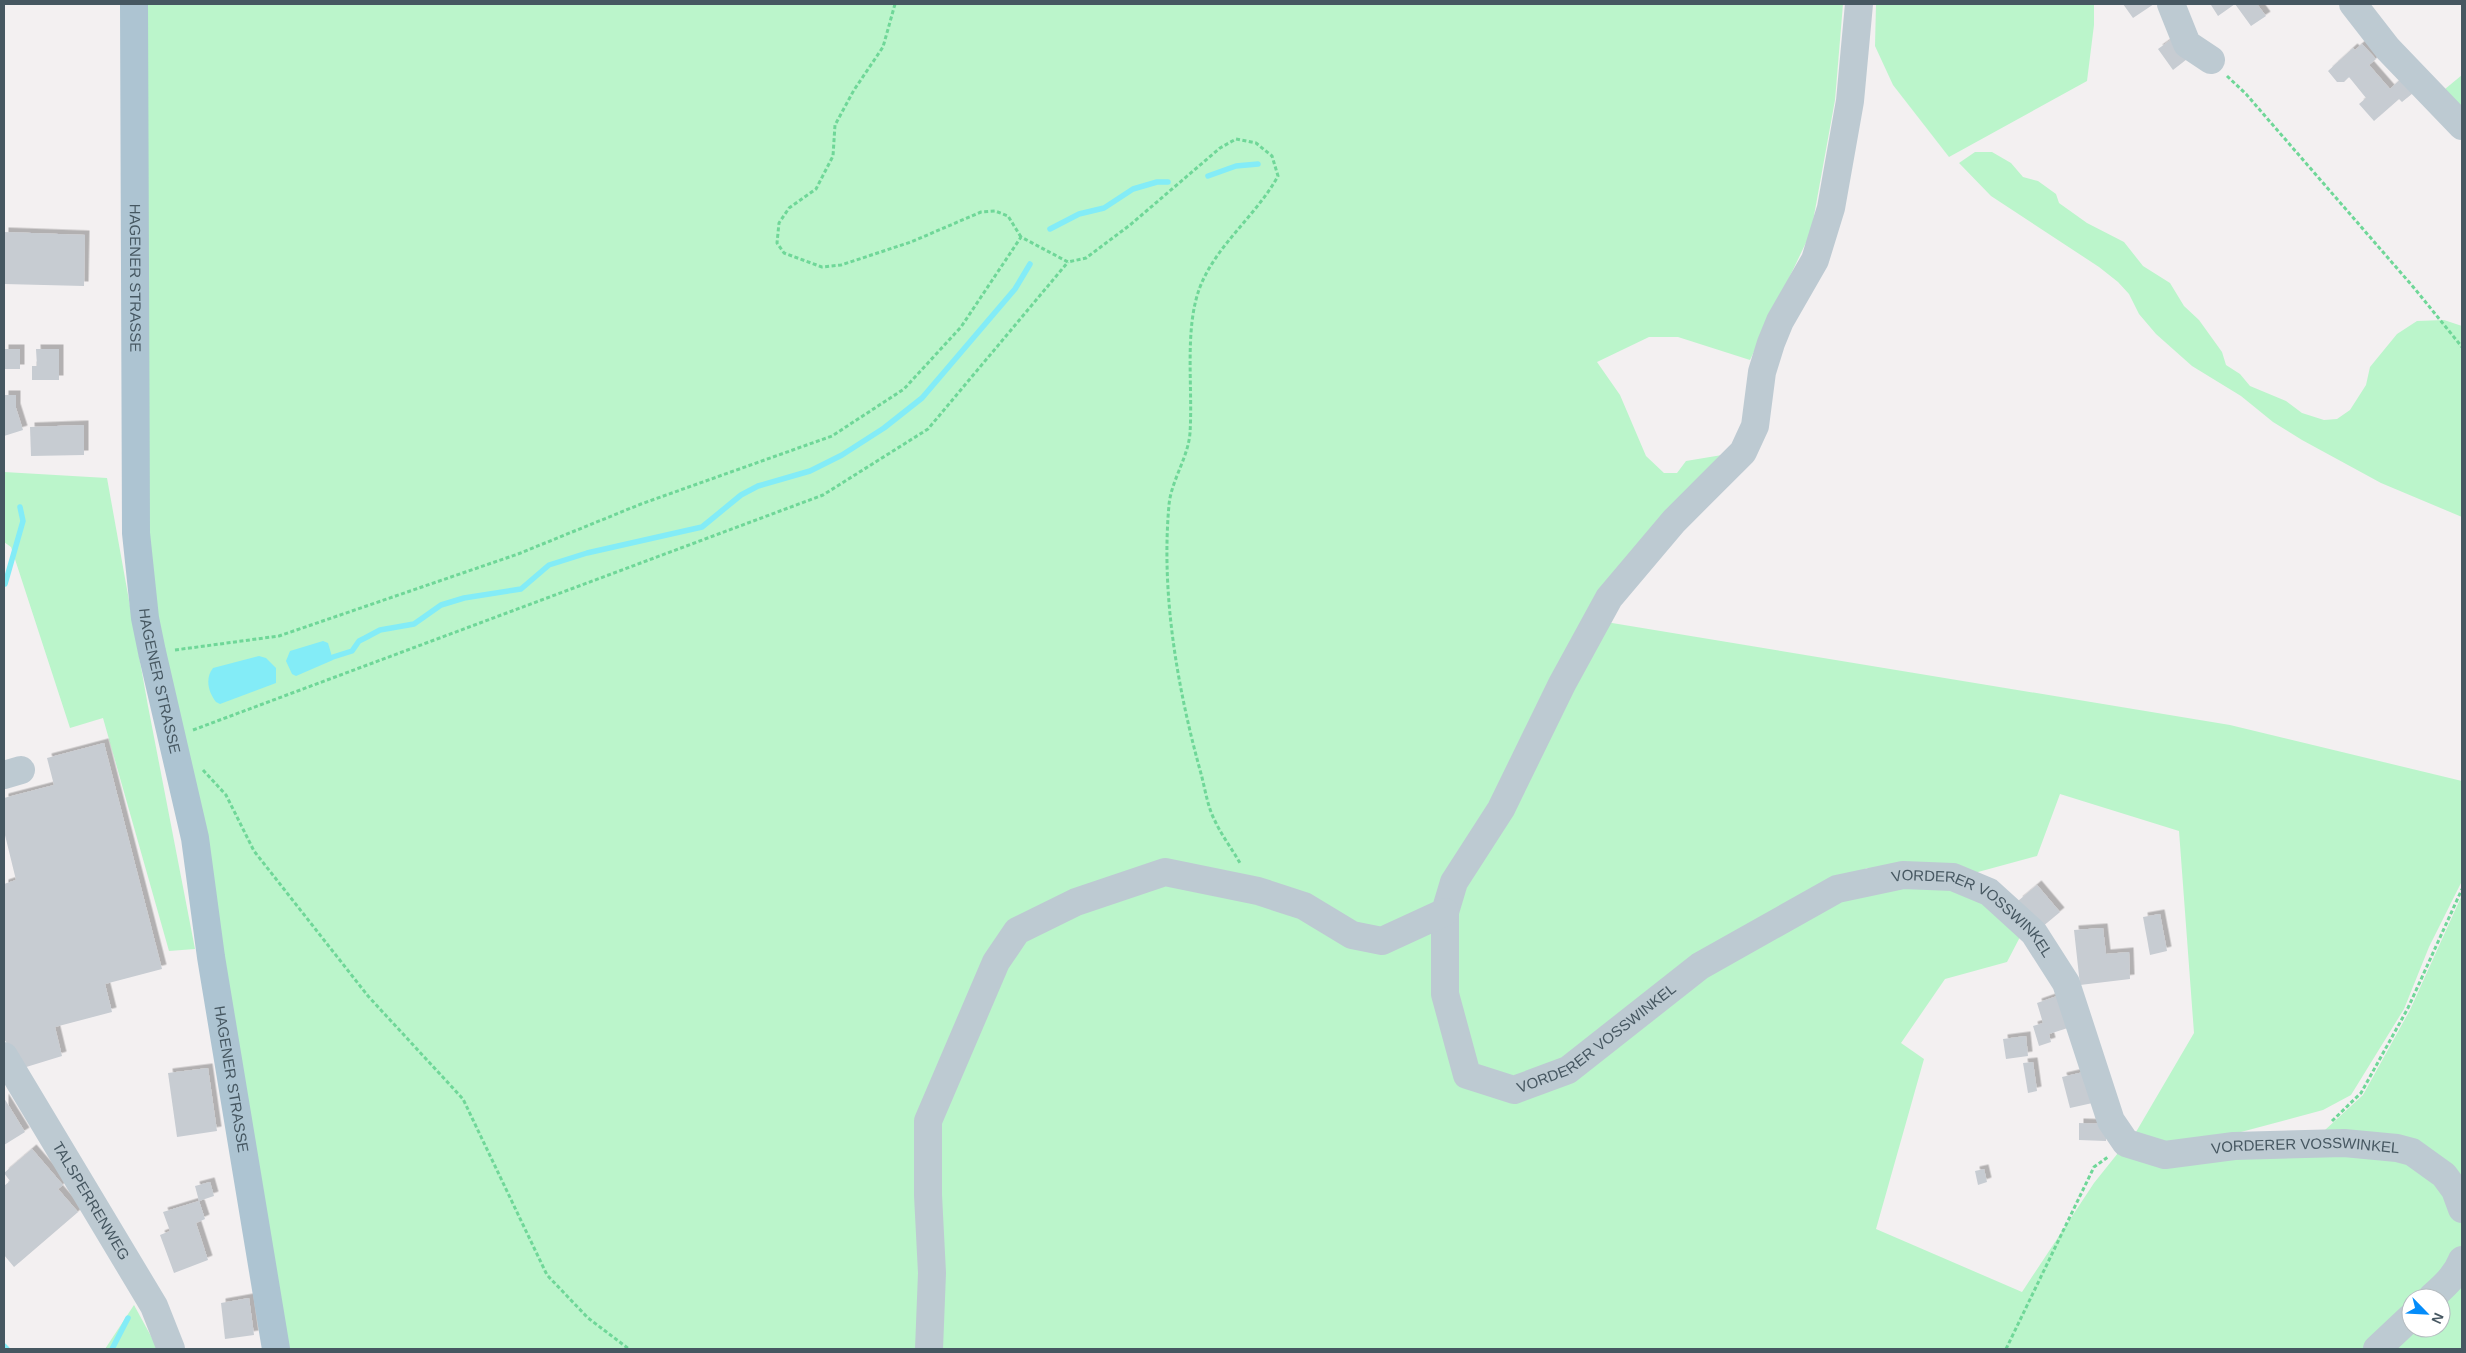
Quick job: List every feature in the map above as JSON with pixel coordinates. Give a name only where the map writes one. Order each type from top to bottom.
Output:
[{"type":"main road","name":"HAGENER STRASSE","points":[[134,4],[136,533],[145,618],[195,838],[211,957],[276,1349]]},
{"type":"street","points":[[929,1349],[932,1272],[928,1195],[928,1121],[996,962],[1017,931],[1076,902],[1165,872],[1258,891],[1304,906],[1352,935],[1382,941],[1445,912],[1454,882],[1501,809],[1562,684],[1609,598],[1674,521],[1743,452],[1755,426],[1762,372],[1770,343],[1780,321],[1815,260],[1831,208],[1850,101],[1859,4]]},
{"type":"street","points":[[2171,4],[2187,44],[2211,60]]},
{"type":"street","points":[[2353,4],[2388,49],[2462,126]]},
{"type":"street","name":"VORDERER VOSSWINKEL","points":[[1445,912],[1445,994],[1467,1075],[1514,1090],[1568,1070],[1700,966],[1837,889],[1903,874],[1952,877],[1989,892],[2034,933],[2066,983],[2111,1122],[2126,1143],[2164,1155],[2234,1146],[2344,1142],[2380,1145],[2412,1152],[2444,1175],[2455,1190],[2462,1209]]},
{"type":"street","name":"TALSPERRENWEG","points":[[4,1056],[154,1306],[172,1349]]},
{"type":"street","points":[[2442,1288],[2458,1270],[2462,1260]]},
{"type":"street","points":[[2377,1349],[2401,1326]]},
{"type":"path","points":[[895,4],[883,47],[854,90],[835,125],[832,156],[816,189],[789,208],[779,223],[777,242],[784,253],[822,267],[842,264],[911,242],[981,212],[995,211],[1008,216],[1022,237],[1068,262]]},
{"type":"path","points":[[2211,60],[2264,114],[2416,289],[2462,348]]},
{"type":"path","points":[[173,738],[823,496],[928,429],[1068,262],[1086,258],[1130,225],[1220,148],[1236,139],[1256,143],[1272,156],[1278,176],[1268,195],[1214,258],[1200,289],[1191,332],[1192,403],[1190,437],[1169,503],[1166,568],[1182,687],[1194,747],[1214,820],[1258,891]]},
{"type":"path","points":[[152,652],[183,650],[279,636],[518,554],[641,504],[832,436],[904,390],[961,327],[1022,237]]},
{"type":"path","points":[[200,766],[226,795],[254,851],[326,943],[368,996],[463,1099],[547,1275],[588,1318],[629,1349]]},
{"type":"path","points":[[2308,1144],[2360,1093],[2408,1008],[2462,889]]},
{"type":"path","points":[[2006,1349],[2094,1167],[2126,1143]]},
{"type":"green space","points":[[137,4],[1843,4],[1835,100],[1811,232],[1750,360],[1678,337],[1649,337],[1597,362],[1620,395],[1646,456],[1664,473],[1677,473],[1686,461],[1728,454],[1734,473],[1725,486],[1698,486],[1686,501],[1669,514],[1615,575],[1550,678],[1527,741],[1504,790],[1453,877],[1467,881],[1530,772],[1606,622],[2230,725],[2462,781],[2462,881],[2429,947],[2404,1009],[2351,1095],[2323,1110],[2211,1140],[2159,1148],[2136,1132],[2194,1033],[2179,831],[2060,794],[2037,856],[1978,872],[1867,868],[1777,910],[1690,963],[1565,1063],[1511,1083],[1471,1067],[1465,1074],[1467,1077],[1513,1091],[1568,1071],[1702,969],[1840,894],[1903,878],[1951,881],[1987,896],[1999,904],[2020,937],[2007,962],[1945,979],[1901,1043],[1924,1059],[1876,1229],[2022,1292],[2094,1183],[2126,1143],[2169,1156],[2234,1148],[2343,1145],[2379,1147],[2411,1154],[2427,1163],[2442,1176],[2451,1190],[2462,1216],[2462,1255],[2457,1269],[2440,1288],[2401,1288],[2401,1323],[2374,1349],[275,1349],[231,1105],[195,838],[145,618],[136,533],[133,64]]},
{"type":"green space","points":[[1876,4],[2094,4],[2094,25],[2087,81],[1949,157],[1893,85],[1875,46]]},
{"type":"green space","points":[[2462,75],[2462,119],[2439,94]]},
{"type":"green space","points":[[1975,152],[1992,152],[2011,163],[2023,177],[2038,181],[2056,194],[2059,203],[2087,223],[2124,242],[2143,266],[2170,283],[2184,306],[2199,320],[2222,352],[2226,365],[2240,374],[2250,386],[2286,401],[2302,413],[2324,420],[2337,419],[2350,410],[2366,385],[2370,367],[2397,334],[2417,321],[2444,320],[2462,326],[2462,517],[2381,483],[2302,440],[2273,422],[2241,396],[2192,366],[2156,334],[2139,314],[2129,294],[2118,282],[2099,267],[1991,196],[1959,163]]},
{"type":"green space","points":[[4,472],[107,478],[148,706],[195,949],[169,951],[103,718],[70,728],[11,547],[4,542]]},
{"type":"green space","points":[[2462,895],[2462,1205],[2445,1173],[2312,1142],[2363,1095],[2410,1010]]},
{"type":"green space","points":[[2462,1266],[2462,1349],[2381,1349],[2401,1335],[2401,1338],[2451,1338],[2451,1288],[2448,1288]]},
{"type":"green space","points":[[134,1305],[158,1349],[105,1349]]},
{"type":"water","points":[[323,641],[328,643],[333,660],[296,676],[292,674],[286,661],[290,651]]},
{"type":"water","points":[[259,656],[266,658],[276,668],[276,683],[220,704],[216,702],[208,685],[209,676],[213,668]]},
{"type":"building","points":[[2123,4],[2154,4],[2133,18]]},
{"type":"building","points":[[2235,4],[2218,16],[2211,5]]},
{"type":"building","points":[[2235,4],[2257,4],[2266,16],[2251,26]]},
{"type":"building","points":[[2172,39],[2187,59],[2173,70],[2158,49]]},
{"type":"building","points":[[2362,44],[2376,59],[2369,65],[2390,89],[2401,79],[2413,93],[2402,102],[2399,99],[2374,121],[2359,104],[2366,98],[2349,77],[2344,82],[2337,82],[2328,71],[2353,48],[2355,50]]},
{"type":"building","points":[[4,232],[85,235],[84,286],[4,284]]},
{"type":"building","points":[[4,349],[20,349],[20,369],[4,369]]},
{"type":"building","points":[[36,349],[59,349],[59,380],[32,380],[32,366],[37,366]]},
{"type":"building","points":[[4,395],[16,395],[16,408],[23,430],[4,436]]},
{"type":"building","points":[[84,425],[84,455],[31,456],[30,427]]},
{"type":"building","points":[[104,743],[162,969],[105,984],[112,1012],[55,1027],[62,1056],[23,1068],[4,1039],[4,884],[16,880],[4,831],[4,798],[54,785],[47,758]]},
{"type":"building","points":[[2037,885],[2060,912],[2042,927],[2018,901]]},
{"type":"building","points":[[2160,914],[2167,951],[2150,955],[2143,917]]},
{"type":"building","points":[[2103,928],[2106,954],[2129,952],[2130,979],[2080,985],[2074,930]]},
{"type":"building","points":[[2063,994],[2074,1026],[2049,1034],[2051,1042],[2039,1046],[2033,1026],[2043,1023],[2037,1003]]},
{"type":"building","points":[[2026,1036],[2028,1056],[2006,1059],[2003,1039]]},
{"type":"building","points":[[2033,1062],[2037,1091],[2028,1093],[2023,1063]]},
{"type":"building","points":[[208,1068],[217,1131],[177,1137],[168,1073]]},
{"type":"building","points":[[2088,1071],[2097,1102],[2070,1108],[2062,1077]]},
{"type":"building","points":[[4,1098],[25,1132],[4,1145]]},
{"type":"building","points":[[2079,1123],[2106,1124],[2106,1141],[2079,1140]]},
{"type":"building","points":[[32,1149],[63,1185],[58,1189],[78,1212],[14,1267],[4,1255],[4,1186],[10,1181],[4,1173]]},
{"type":"building","points":[[1984,1169],[1987,1182],[1978,1185],[1975,1171]]},
{"type":"building","points":[[210,1182],[214,1196],[199,1201],[195,1186]]},
{"type":"building","points":[[199,1201],[205,1219],[196,1223],[208,1260],[174,1273],[160,1235],[170,1231],[163,1212]]},
{"type":"building","points":[[249,1298],[254,1335],[225,1339],[221,1303]]},
{"type":"waterway","points":[[1208,176],[1236,166],[1258,164]]},
{"type":"waterway","points":[[1050,229],[1079,214],[1104,208],[1133,189],[1157,182],[1168,182]]},
{"type":"waterway","points":[[333,657],[352,651],[359,641],[380,630],[414,624],[441,605],[464,598],[521,589],[549,565],[587,553],[702,527],[741,495],[758,486],[810,471],[842,455],[884,428],[922,398],[1015,289],[1030,264]]},
{"type":"waterway","points":[[5,584],[23,521],[20,507]]},
{"type":"waterway","points":[[112,1349],[128,1318]]},
{"type":"waterway","points":[[4,1346],[7,1349]]}]
